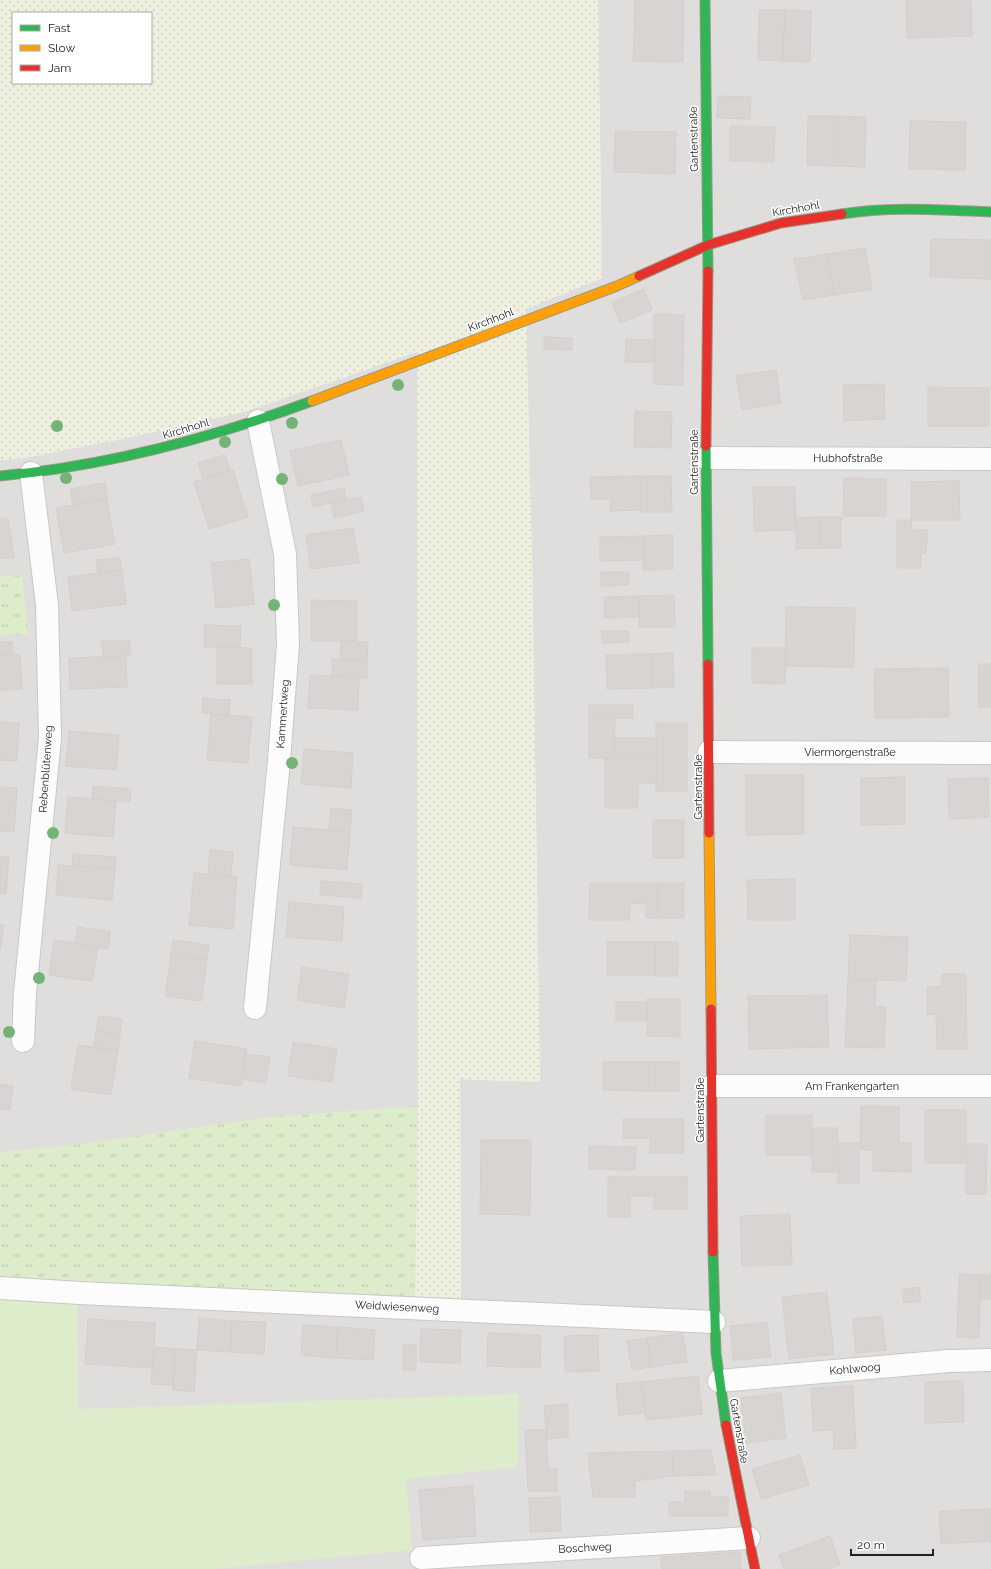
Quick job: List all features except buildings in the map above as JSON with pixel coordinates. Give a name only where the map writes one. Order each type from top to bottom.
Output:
[{"type":"street","name":"Gartenstraße","points":[[705,0],[708,245],[706,458],[714,1322],[719,1381],[726,1435],[755,1569]]},
{"type":"street","name":"Kirchhohl","points":[[0,476],[31,473],[157,450],[258,421],[617,286],[708,245],[781,223],[860,211],[939,210],[991,212]]},
{"type":"street","name":"Kammertweg","points":[[255,1008],[280,761],[288,644],[285,554],[258,421]]},
{"type":"street","name":"Hubhofstraße","points":[[706,458],[991,459]]},
{"type":"street","name":"Rebenblütenweg","points":[[23,1041],[25,993],[50,738],[47,605],[31,473]]},
{"type":"street","name":"Viermorgenstraße","points":[[709,752],[991,753]]},
{"type":"street","name":"Am Frankengarten","points":[[712,1086],[991,1086]]},
{"type":"street","name":"Weidwiesenweg","points":[[0,1288],[714,1322]]},
{"type":"street","name":"Kohlwoog","points":[[719,1381],[949,1361],[991,1360]]},
{"type":"street","name":"Boschweg","points":[[421,1558],[749,1538]]},
{"type":"shaded area","points":[[598,0],[991,0],[991,1569],[0,1569],[0,460],[24,458],[127,438],[247,411],[417,352],[418,1106],[415,1303],[461,1303],[460,1079],[540,1082],[532,558],[525,309],[602,278]]},
{"type":"green space","points":[[0,0],[598,0],[602,278],[526,309],[532,558],[540,1082],[460,1079],[461,1303],[415,1303],[418,1106],[417,352],[247,411],[127,438],[24,458],[0,460]]},
{"type":"green space","points":[[22,575],[28,634],[0,636],[0,576]]},
{"type":"green space","points":[[418,1106],[415,1303],[77,1281],[0,1278],[0,1152],[72,1145],[269,1117]]},
{"type":"green space","points":[[0,1275],[77,1281],[78,1409],[519,1394],[518,1467],[406,1479],[412,1550],[214,1569],[0,1569]]},
{"type":"traffic: fast","points":[[705,0],[708,271]]},
{"type":"traffic: fast","points":[[842,214],[898,209],[991,212]]},
{"type":"traffic: fast","points":[[0,476],[80,465],[159,449],[236,427],[312,401]]},
{"type":"traffic: fast","points":[[706,446],[708,664]]},
{"type":"traffic: fast","points":[[713,1252],[716,1353],[726,1425]]},
{"type":"traffic: slow","points":[[312,401],[617,286],[639,276]]},
{"type":"traffic: slow","points":[[709,833],[711,1009]]},
{"type":"traffic: jam","points":[[639,276],[708,245],[781,223],[842,214]]},
{"type":"traffic: jam","points":[[706,446],[708,271]]},
{"type":"traffic: jam","points":[[708,664],[709,833]]},
{"type":"traffic: jam","points":[[711,1009],[713,1252]]},
{"type":"traffic: jam","points":[[726,1425],[755,1569]]}]
